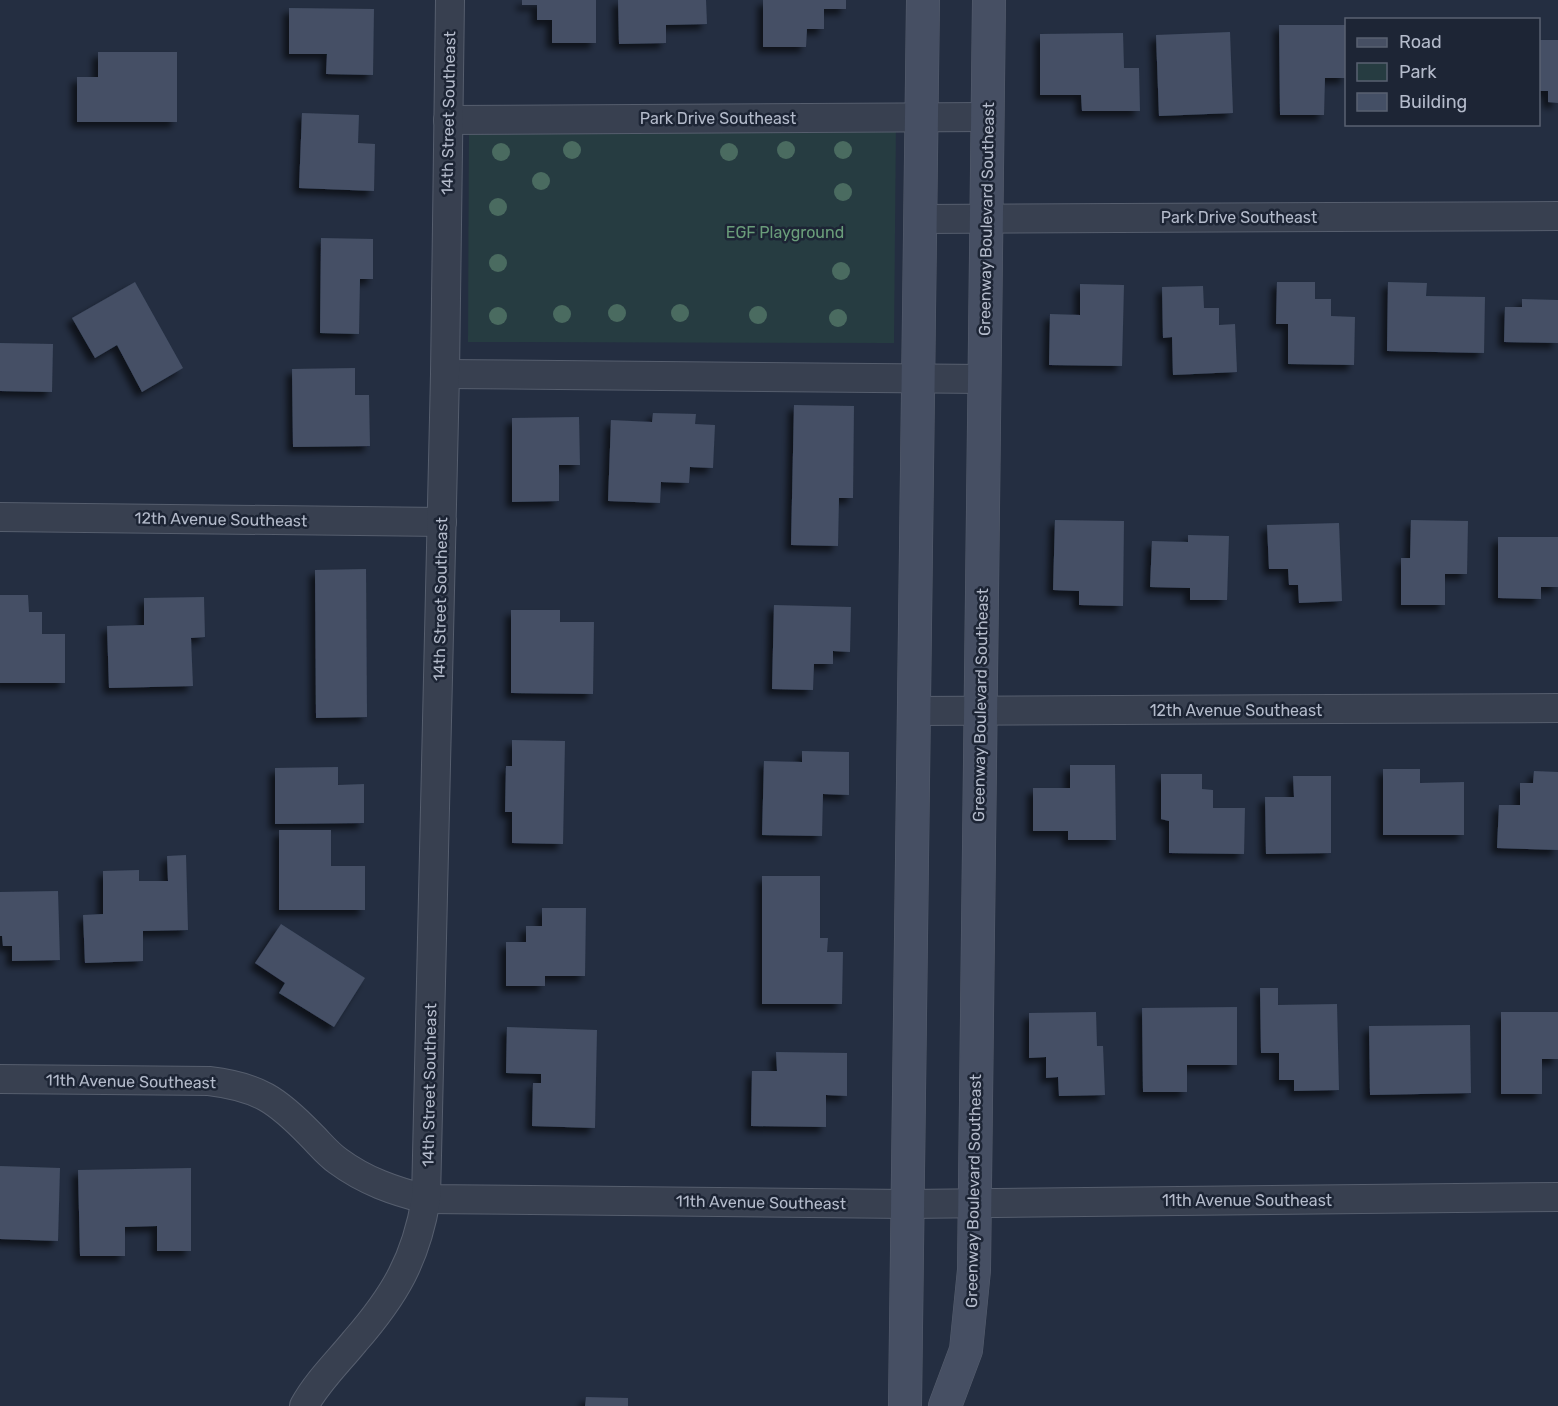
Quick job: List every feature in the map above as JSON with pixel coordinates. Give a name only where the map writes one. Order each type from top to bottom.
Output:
[{"type":"street","name":"14th Street Southeast","points":[[304,1406],[386,1302],[405,1270],[420,1235],[426,1199],[445,374],[450,0]]},
{"type":"street","points":[[904,1406],[923,0]]},
{"type":"street","name":"Greenway Boulevard Southeast","points":[[945,1406],[966,1350],[974,1270],[989,0]]},
{"type":"street","name":"Park Drive Southeast","points":[[448,120],[987,117]]},
{"type":"street","name":"Park Drive Southeast","points":[[920,219],[1558,216]]},
{"type":"street","points":[[445,374],[984,379]]},
{"type":"street","name":"12th Avenue Southeast","points":[[0,517],[442,522]]},
{"type":"street","name":"12th Avenue Southeast","points":[[914,711],[1558,708]]},
{"type":"street","name":"11th Avenue Southeast","points":[[0,1079],[210,1081],[239,1085],[261,1092],[282,1106],[336,1160],[365,1178],[392,1190],[426,1199],[907,1204],[1558,1197]]},
{"type":"green space","name":"EGF Playground","points":[[896,120],[894,343],[468,342],[469,126]]},
{"type":"building","points":[[522,0],[596,0],[596,43],[552,43],[552,20],[537,20],[537,5],[522,5]]},
{"type":"building","points":[[618,0],[706,0],[707,24],[666,25],[666,43],[619,44]]},
{"type":"building","points":[[763,0],[846,0],[846,9],[824,9],[824,29],[807,29],[806,47],[763,47]]},
{"type":"building","points":[[289,8],[374,9],[373,75],[326,74],[327,54],[289,54]]},
{"type":"building","points":[[1279,25],[1345,25],[1345,78],[1325,78],[1324,115],[1280,115]]},
{"type":"building","points":[[1230,32],[1233,113],[1159,116],[1156,35]]},
{"type":"building","points":[[1123,33],[1124,68],[1139,68],[1140,111],[1082,111],[1081,95],[1040,95],[1040,34]]},
{"type":"building","points":[[1540,40],[1558,40],[1558,103],[1548,102],[1548,91],[1540,91]]},
{"type":"building","points":[[98,52],[177,52],[177,122],[77,122],[77,77],[98,77]]},
{"type":"building","points":[[302,113],[359,115],[358,143],[375,144],[374,191],[299,188]]},
{"type":"building","points":[[321,238],[373,239],[373,279],[360,279],[359,334],[320,333]]},
{"type":"building","points":[[135,282],[183,368],[142,392],[117,345],[95,358],[72,318]]},
{"type":"building","points":[[1277,282],[1315,282],[1315,299],[1331,299],[1331,316],[1355,317],[1354,365],[1288,364],[1288,324],[1276,324]]},
{"type":"building","points":[[1388,282],[1427,283],[1426,296],[1485,297],[1484,353],[1387,351]]},
{"type":"building","points":[[1080,284],[1124,285],[1122,366],[1049,365],[1050,314],[1080,315]]},
{"type":"building","points":[[1203,286],[1204,308],[1219,308],[1219,325],[1235,324],[1237,372],[1173,375],[1172,337],[1163,338],[1162,287]]},
{"type":"building","points":[[1522,299],[1558,300],[1558,343],[1504,342],[1505,307],[1522,307]]},
{"type":"building","points":[[0,343],[53,344],[52,392],[0,391]]},
{"type":"building","points":[[355,368],[355,395],[369,395],[370,446],[293,447],[292,369]]},
{"type":"building","points":[[794,405],[854,406],[853,498],[839,498],[838,546],[791,545]]},
{"type":"building","points":[[653,413],[696,414],[695,424],[715,425],[713,468],[690,467],[689,483],[661,482],[660,503],[608,501],[611,420],[652,422]]},
{"type":"building","points":[[579,417],[580,465],[559,465],[559,501],[512,502],[512,418]]},
{"type":"building","points":[[1055,520],[1124,521],[1123,606],[1079,605],[1079,591],[1053,590]]},
{"type":"building","points":[[1411,520],[1468,521],[1467,574],[1445,574],[1445,605],[1401,605],[1401,558],[1410,558]]},
{"type":"building","points":[[1339,523],[1342,601],[1299,603],[1298,585],[1289,585],[1288,569],[1269,569],[1267,525]]},
{"type":"building","points":[[1188,535],[1229,536],[1227,600],[1190,600],[1190,588],[1150,587],[1152,541],[1188,542]]},
{"type":"building","points":[[1498,537],[1558,537],[1558,587],[1541,587],[1541,599],[1498,598]]},
{"type":"building","points":[[366,569],[367,717],[316,718],[315,570]]},
{"type":"building","points":[[0,595],[28,595],[29,612],[42,612],[42,634],[65,634],[65,683],[0,683]]},
{"type":"building","points":[[204,597],[205,637],[191,638],[193,686],[109,688],[107,626],[144,625],[144,598]]},
{"type":"building","points":[[774,605],[851,607],[850,652],[833,651],[833,664],[814,664],[813,690],[772,689]]},
{"type":"building","points":[[511,610],[560,610],[560,622],[594,622],[593,694],[511,693]]},
{"type":"building","points":[[512,740],[565,741],[563,844],[512,843],[512,812],[505,812],[506,766],[512,766]]},
{"type":"building","points":[[802,751],[849,752],[849,795],[823,794],[822,836],[762,835],[764,761],[802,762]]},
{"type":"building","points":[[1070,765],[1115,765],[1116,840],[1068,840],[1068,831],[1033,831],[1033,788],[1070,788]]},
{"type":"building","points":[[338,767],[338,785],[364,784],[364,823],[275,824],[275,768]]},
{"type":"building","points":[[1383,769],[1420,769],[1420,783],[1464,782],[1464,835],[1383,835]]},
{"type":"building","points":[[1534,771],[1558,772],[1558,850],[1497,848],[1499,805],[1520,805],[1520,783],[1533,783]]},
{"type":"building","points":[[1161,774],[1202,774],[1202,789],[1213,790],[1213,808],[1245,808],[1244,854],[1169,853],[1169,821],[1161,819]]},
{"type":"building","points":[[1293,776],[1331,776],[1331,853],[1266,854],[1265,797],[1294,797]]},
{"type":"building","points":[[279,830],[331,830],[331,866],[365,866],[365,910],[279,910]]},
{"type":"building","points":[[186,855],[188,930],[143,931],[143,961],[85,963],[83,915],[103,914],[103,871],[139,870],[139,881],[168,881],[167,856]]},
{"type":"building","points":[[762,876],[820,876],[820,938],[828,938],[827,952],[843,952],[842,1004],[762,1004]]},
{"type":"building","points":[[58,891],[60,960],[12,961],[12,946],[3,946],[2,936],[0,936],[0,892]]},
{"type":"building","points":[[542,908],[586,908],[585,976],[545,976],[545,986],[506,986],[506,942],[526,942],[526,926],[542,926]]},
{"type":"building","points":[[281,924],[365,978],[334,1027],[279,993],[285,983],[255,963]]},
{"type":"building","points":[[1260,988],[1278,988],[1278,1005],[1337,1004],[1339,1090],[1294,1091],[1294,1080],[1279,1080],[1279,1053],[1261,1053]]},
{"type":"building","points":[[1237,1007],[1237,1065],[1187,1065],[1187,1092],[1143,1092],[1142,1008]]},
{"type":"building","points":[[1096,1012],[1097,1046],[1103,1046],[1105,1095],[1059,1096],[1058,1077],[1046,1078],[1046,1057],[1029,1058],[1029,1013]]},
{"type":"building","points":[[1501,1012],[1558,1012],[1558,1059],[1542,1059],[1542,1094],[1501,1094]]},
{"type":"building","points":[[1470,1025],[1471,1093],[1370,1095],[1369,1026]]},
{"type":"building","points":[[507,1027],[597,1030],[595,1128],[532,1126],[533,1083],[541,1083],[541,1074],[506,1073]]},
{"type":"building","points":[[776,1052],[847,1053],[847,1096],[826,1095],[826,1127],[751,1126],[752,1071],[777,1071]]},
{"type":"building","points":[[0,1166],[60,1168],[58,1241],[0,1239]]},
{"type":"building","points":[[191,1168],[191,1251],[157,1251],[157,1226],[125,1227],[125,1256],[80,1256],[78,1170]]},
{"type":"building","points":[[586,1397],[628,1398],[628,1406],[585,1406]]}]
